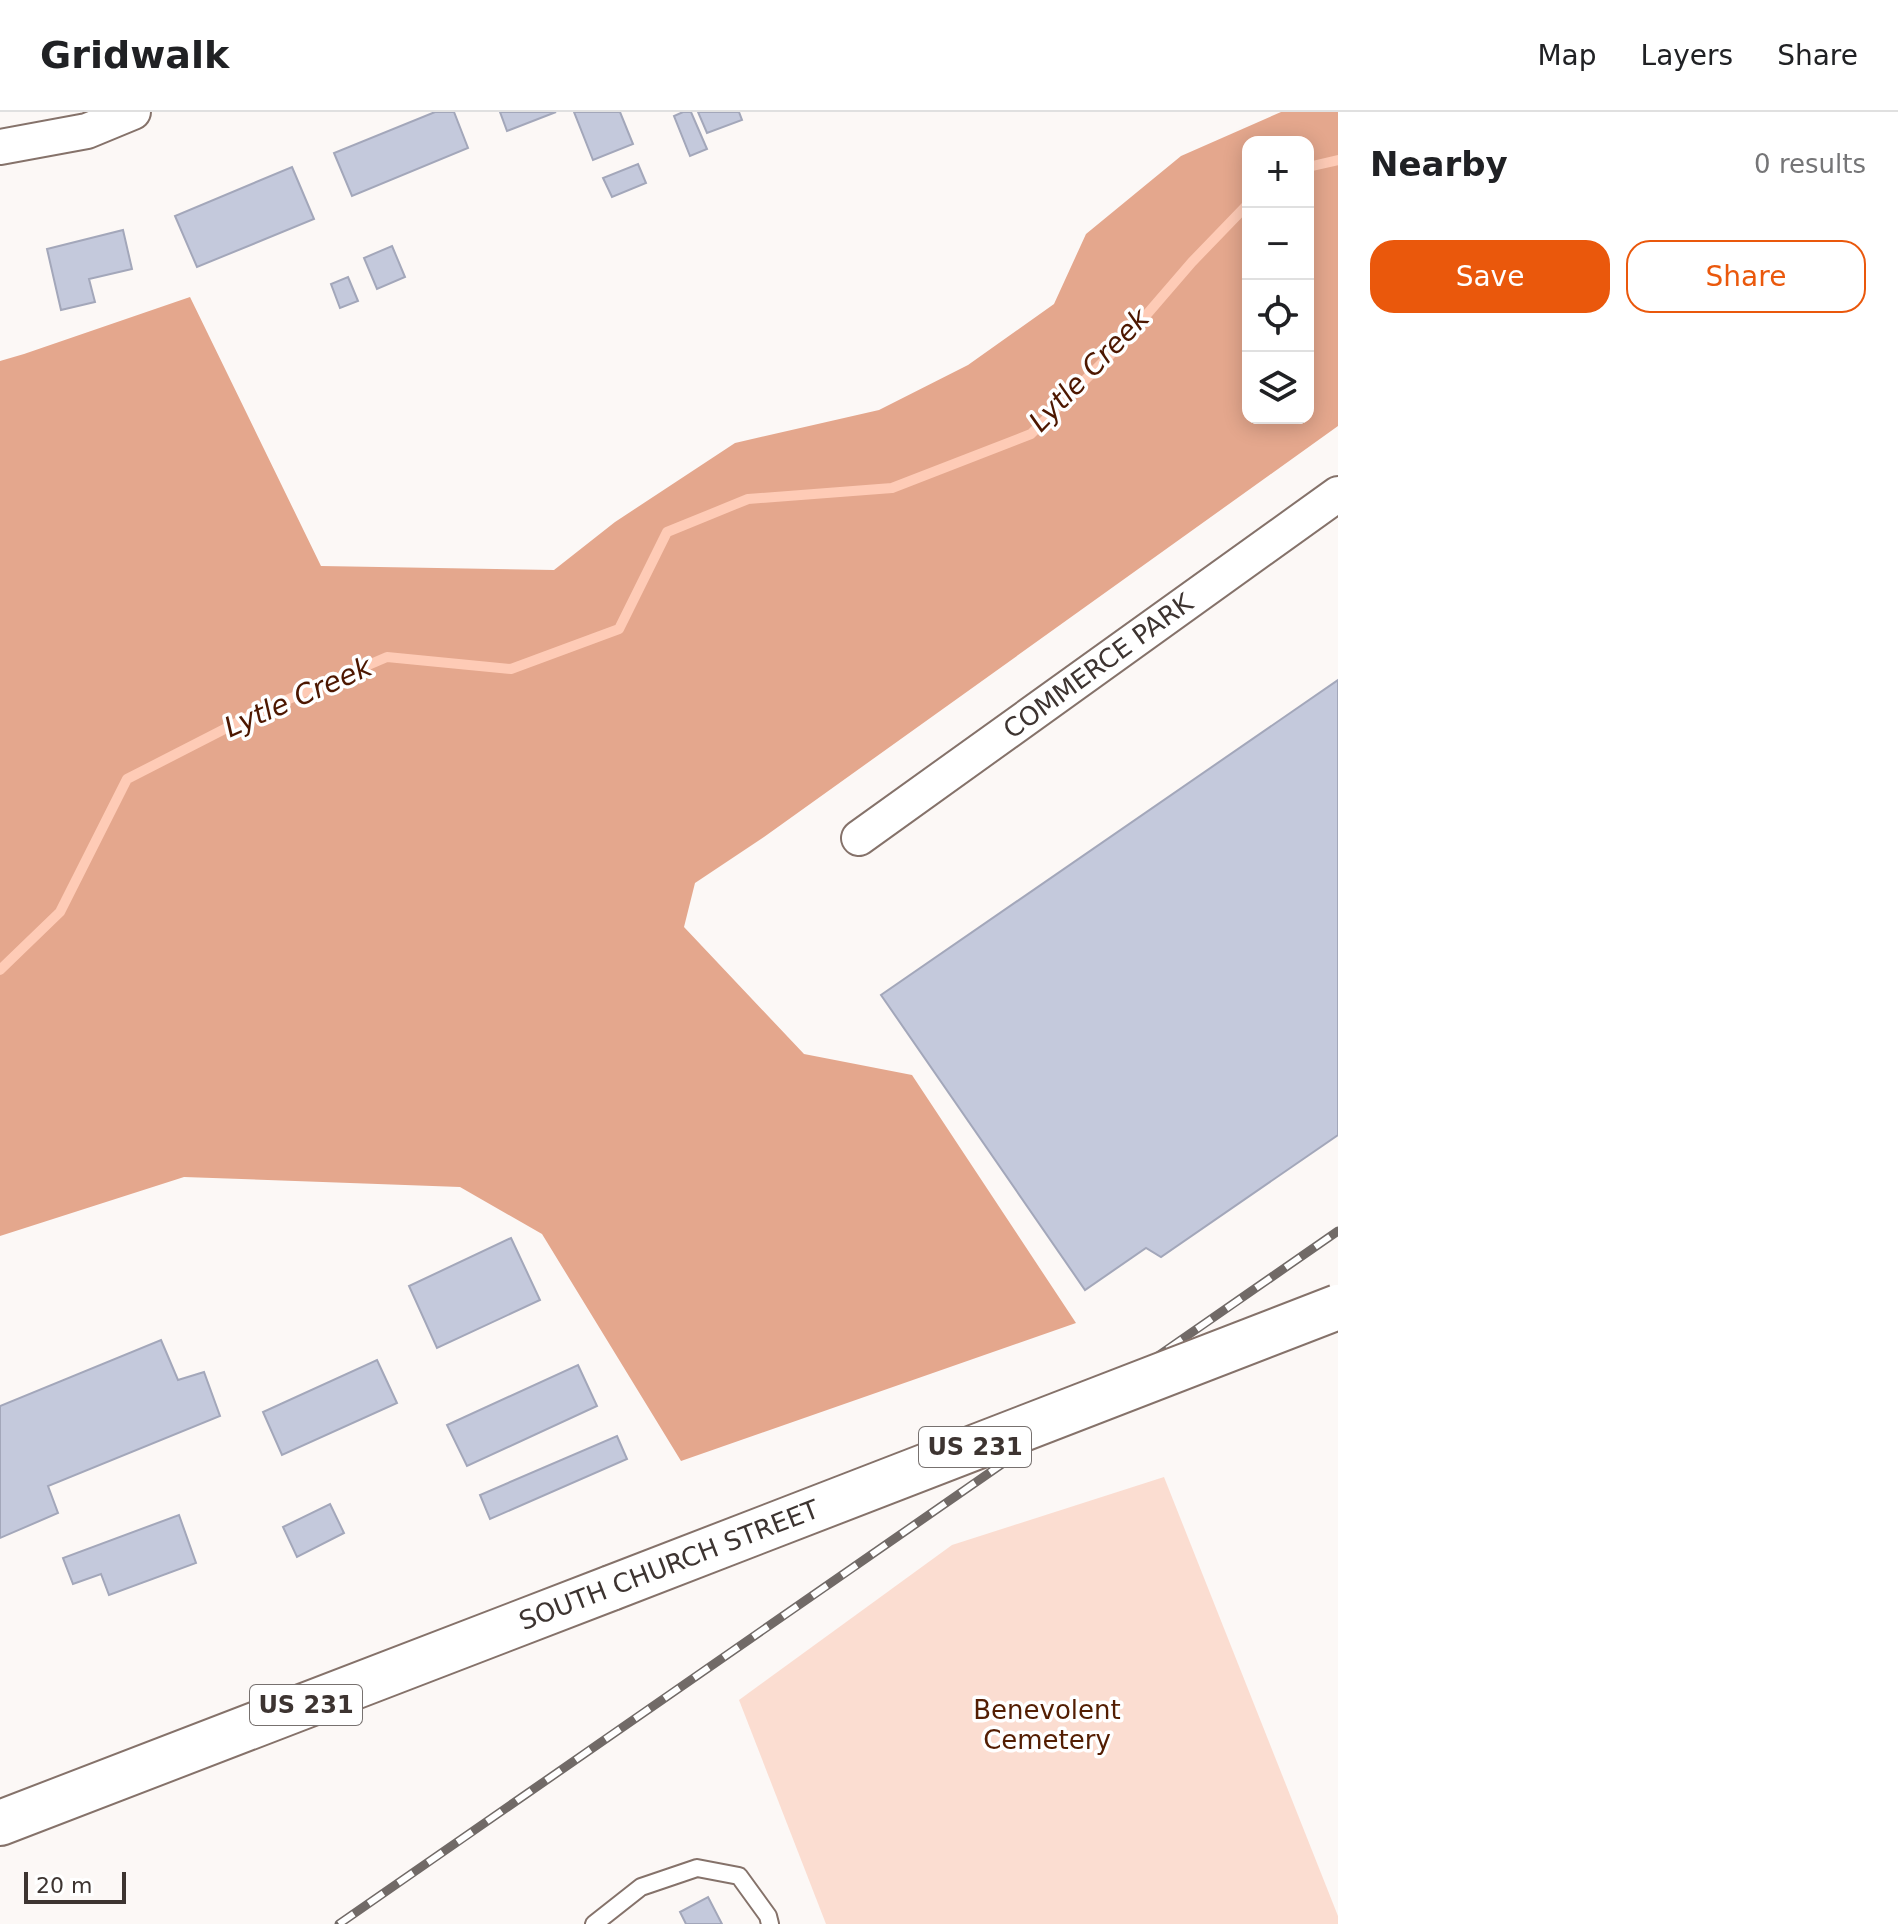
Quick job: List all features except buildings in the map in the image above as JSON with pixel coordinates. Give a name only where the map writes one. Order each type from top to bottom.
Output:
[{"type":"main road","name":"SOUTH CHURCH STREET","points":[[0,1823],[1338,1307]]},
{"type":"street","points":[[0,147],[87,131],[133,112]]},
{"type":"street","name":"COMMERCE PARK","points":[[859,838],[1338,494]]},
{"type":"lane","points":[[594,1924],[641,1887],[697,1868],[739,1876],[768,1916],[770,1924]]},
{"type":"green space","name":"Benevolent Cemetery","points":[[1164,1477],[1338,1916],[1338,1924],[826,1924],[739,1700],[952,1545]]},
{"type":"shaded area","points":[[1281,112],[1338,112],[1338,426],[764,837],[695,883],[684,927],[804,1054],[912,1075],[1076,1323],[681,1461],[542,1234],[460,1187],[184,1177],[0,1236],[0,361],[190,297],[321,566],[554,570],[615,522],[735,443],[879,410],[968,365],[1054,304],[1086,234],[1181,156]]},
{"type":"waterway","name":"Lytle Creek","points":[[1314,166],[1338,160]]},
{"type":"waterway","name":"Lytle Creek","points":[[0,970],[60,912],[127,779],[254,714],[387,657],[511,669],[619,629],[667,532],[748,499],[892,488],[1031,434],[1123,342],[1192,262],[1244,208]]},
{"type":"railway","points":[[339,1924],[1338,1231]]}]
